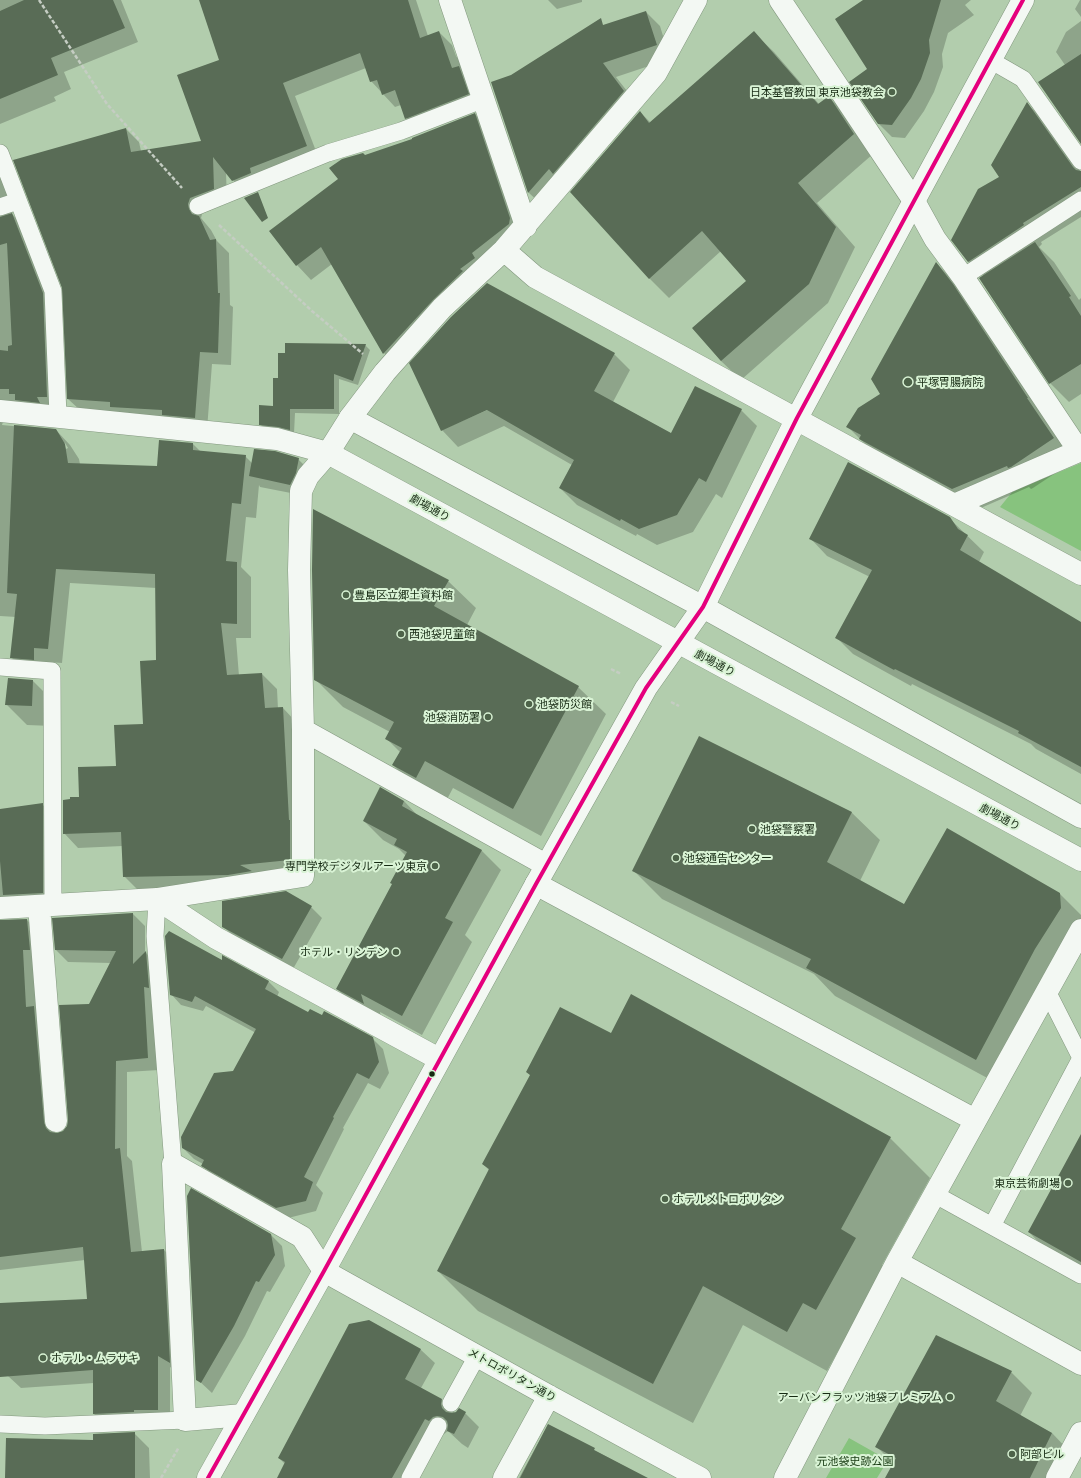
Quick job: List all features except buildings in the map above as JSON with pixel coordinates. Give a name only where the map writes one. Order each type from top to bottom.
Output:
[{"type":"street","points":[[450,0],[526,226]]},
{"type":"street","points":[[0,908],[157,899],[303,876],[303,730],[299,570],[302,491],[308,476],[328,453],[350,418],[385,372],[442,308],[504,250],[526,226],[656,73],[696,0]]},
{"type":"street","points":[[780,0],[914,201],[935,239],[963,277],[1080,451],[954,505]]},
{"type":"street","points":[[208,1478],[324,1271],[546,865],[646,688],[703,607],[797,418],[1023,0]]},
{"type":"street","points":[[504,250],[535,277],[797,418],[832,439],[1081,574]]},
{"type":"street","name":"劇場通り","points":[[0,411],[277,438],[328,453],[1081,860]]},
{"type":"street","points":[[350,418],[703,607],[1081,817]]},
{"type":"street","points":[[303,730],[546,865]]},
{"type":"street","points":[[536,884],[975,1120]]},
{"type":"street","points":[[157,899],[216,938],[440,1059]]},
{"type":"street","points":[[46,905],[56,1121]]},
{"type":"street","points":[[785,1478],[896,1262],[1081,930]]},
{"type":"street","points":[[172,1164],[302,1237],[324,1271]]},
{"type":"street","points":[[172,1164],[186,1420],[243,1415]]},
{"type":"street","points":[[896,1262],[1081,1364]]},
{"type":"street","name":"メトロポリタン通り","points":[[324,1271],[700,1478]]},
{"type":"street","points":[[504,1478],[549,1396]]},
{"type":"street","points":[[1057,1478],[1081,1433]]},
{"type":"lane","points":[[990,60],[1023,79],[1081,160]]},
{"type":"lane","points":[[198,206],[328,153],[401,131],[484,99]]},
{"type":"lane","points":[[0,153],[53,291],[58,416]]},
{"type":"lane","points":[[963,277],[1081,200]]},
{"type":"lane","points":[[0,207],[18,201]]},
{"type":"lane","points":[[0,667],[52,671],[46,905]]},
{"type":"lane","points":[[157,899],[155,936],[172,1164]]},
{"type":"lane","points":[[992,1226],[1081,1058],[1047,991]]},
{"type":"lane","points":[[934,1194],[1081,1275]]},
{"type":"lane","points":[[451,1403],[477,1356]]},
{"type":"lane","points":[[0,1424],[45,1426],[186,1420]]},
{"type":"lane","points":[[410,1478],[438,1426]]},
{"type":"path","points":[[160,1478],[180,1446]]},
{"type":"green space","points":[[1081,463],[1081,551],[1000,507],[1013,491]]},
{"type":"green space","name":"元池袋史跡公園","points":[[849,1438],[888,1460],[877,1478],[826,1478]]},
{"type":"transit line","points":[[208,1478],[646,688],[703,607],[797,418],[1023,0]]},
{"type":"place","name":"日本基督教団 東京池袋教会","points":[[892,92]]},
{"type":"place","name":"平塚胃腸病院","points":[[908,382]]},
{"type":"place","name":"豊島区立郷土資料館","points":[[346,595]]},
{"type":"place","name":"西池袋児童館","points":[[401,634]]},
{"type":"place","name":"池袋防災館","points":[[529,704]]},
{"type":"place","name":"池袋消防署","points":[[488,717]]},
{"type":"place","name":"池袋警察署","points":[[752,829]]},
{"type":"place","name":"池袋通告センター","points":[[676,858]]},
{"type":"place","name":"専門学校デジタルアーツ東京","points":[[435,866]]},
{"type":"place","name":"ホテル・リンデン","points":[[396,952]]},
{"type":"place","name":"東京芸術劇場","points":[[1068,1183]]},
{"type":"place","name":"ホテルメトロポリタン","points":[[665,1199]]},
{"type":"place","name":"ホテル・ムラサキ","points":[[43,1358]]},
{"type":"place","name":"アーバンフラッツ池袋プレミアム","points":[[950,1397]]},
{"type":"place","name":"阿部ビル","points":[[1012,1454]]}]
